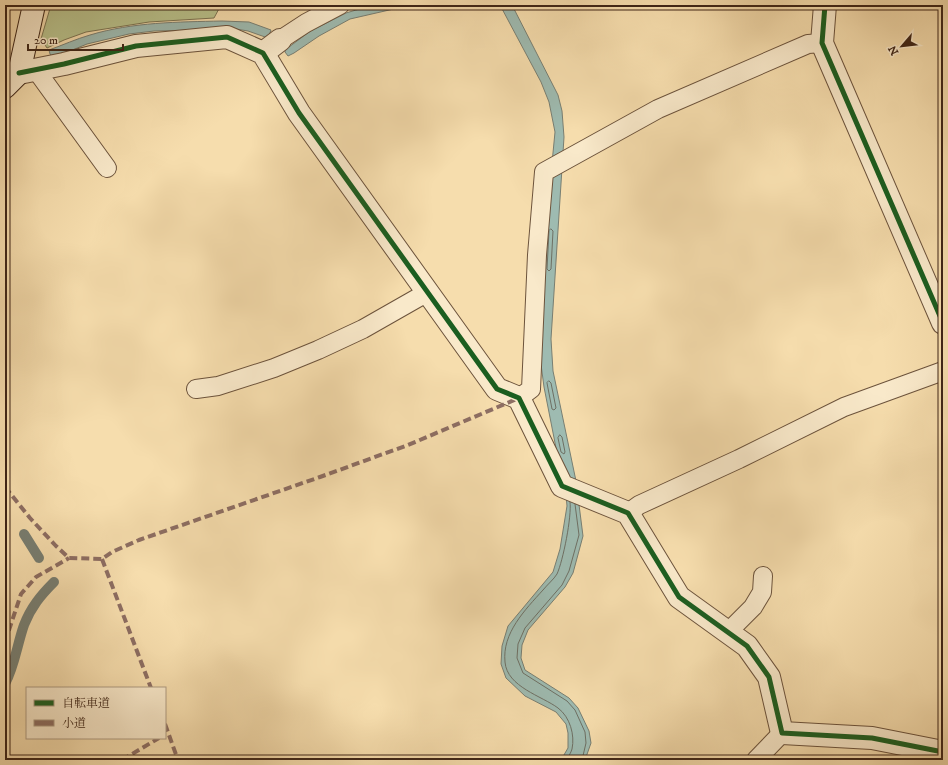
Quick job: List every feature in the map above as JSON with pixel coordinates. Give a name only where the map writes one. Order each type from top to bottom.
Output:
[{"type":"street","points":[[34,5],[16,74],[136,46],[227,37],[270,48],[299,113],[497,389],[519,398],[572,489],[628,514],[679,597],[747,646],[769,677],[782,733],[872,738],[938,752]]},
{"type":"street","points":[[825,5],[822,42],[943,323]]},
{"type":"lane","points":[[270,48],[306,23],[340,5]]},
{"type":"lane","points":[[519,398],[531,389],[544,172],[658,109],[808,44],[822,42]]},
{"type":"lane","points":[[16,74],[107,168]]},
{"type":"lane","points":[[196,389],[218,386],[274,368],[318,350],[363,329],[428,292]]},
{"type":"lane","points":[[628,514],[639,505],[844,407],[943,371]]},
{"type":"lane","points":[[728,632],[753,607],[762,592],[763,576]]},
{"type":"lane","points":[[756,760],[782,733]]},
{"type":"green space","points":[[51,5],[221,5],[214,18],[149,22],[86,32],[47,48],[41,39]]},
{"type":"water","points":[[373,5],[411,5],[350,19],[319,36],[294,53],[288,56],[285,52],[285,50],[309,32],[346,13]]},
{"type":"water","points":[[500,5],[512,5],[558,95],[562,111],[564,137],[551,339],[553,371],[576,481],[583,536],[573,573],[565,587],[528,630],[522,645],[521,658],[525,670],[569,698],[578,708],[589,731],[591,743],[585,760],[561,760],[568,748],[568,733],[566,724],[556,712],[525,696],[506,678],[501,664],[502,646],[508,626],[553,572],[560,549],[567,506],[564,472],[557,453],[544,387],[539,349],[545,236],[555,132],[549,102],[541,82]]},
{"type":"water","points":[[222,21],[249,22],[271,30],[268,38],[248,31],[236,29],[154,31],[129,34],[87,44],[53,58],[49,50],[85,37],[123,27]]},
{"type":"waterway","points":[[24,534],[39,558]]},
{"type":"waterway","points":[[5,684],[11,670],[24,625],[37,602],[54,582]]},
{"type":"marked path","points":[[5,487],[30,518],[69,558],[102,559],[112,552],[139,540],[408,445],[519,398]]},
{"type":"marked path","points":[[5,642],[21,594],[36,577],[69,558]]},
{"type":"marked path","points":[[102,559],[151,687]]},
{"type":"marked path","points":[[166,727],[178,760]]},
{"type":"marked path","points":[[122,760],[157,739]]},
{"type":"cycle path","points":[[825,5],[822,43],[943,323]]},
{"type":"cycle path","points":[[19,73],[64,64],[136,46],[227,37],[263,53],[299,113],[497,389],[519,398],[562,486],[628,513],[679,597],[747,646],[769,677],[782,733],[872,738],[943,752]]}]
